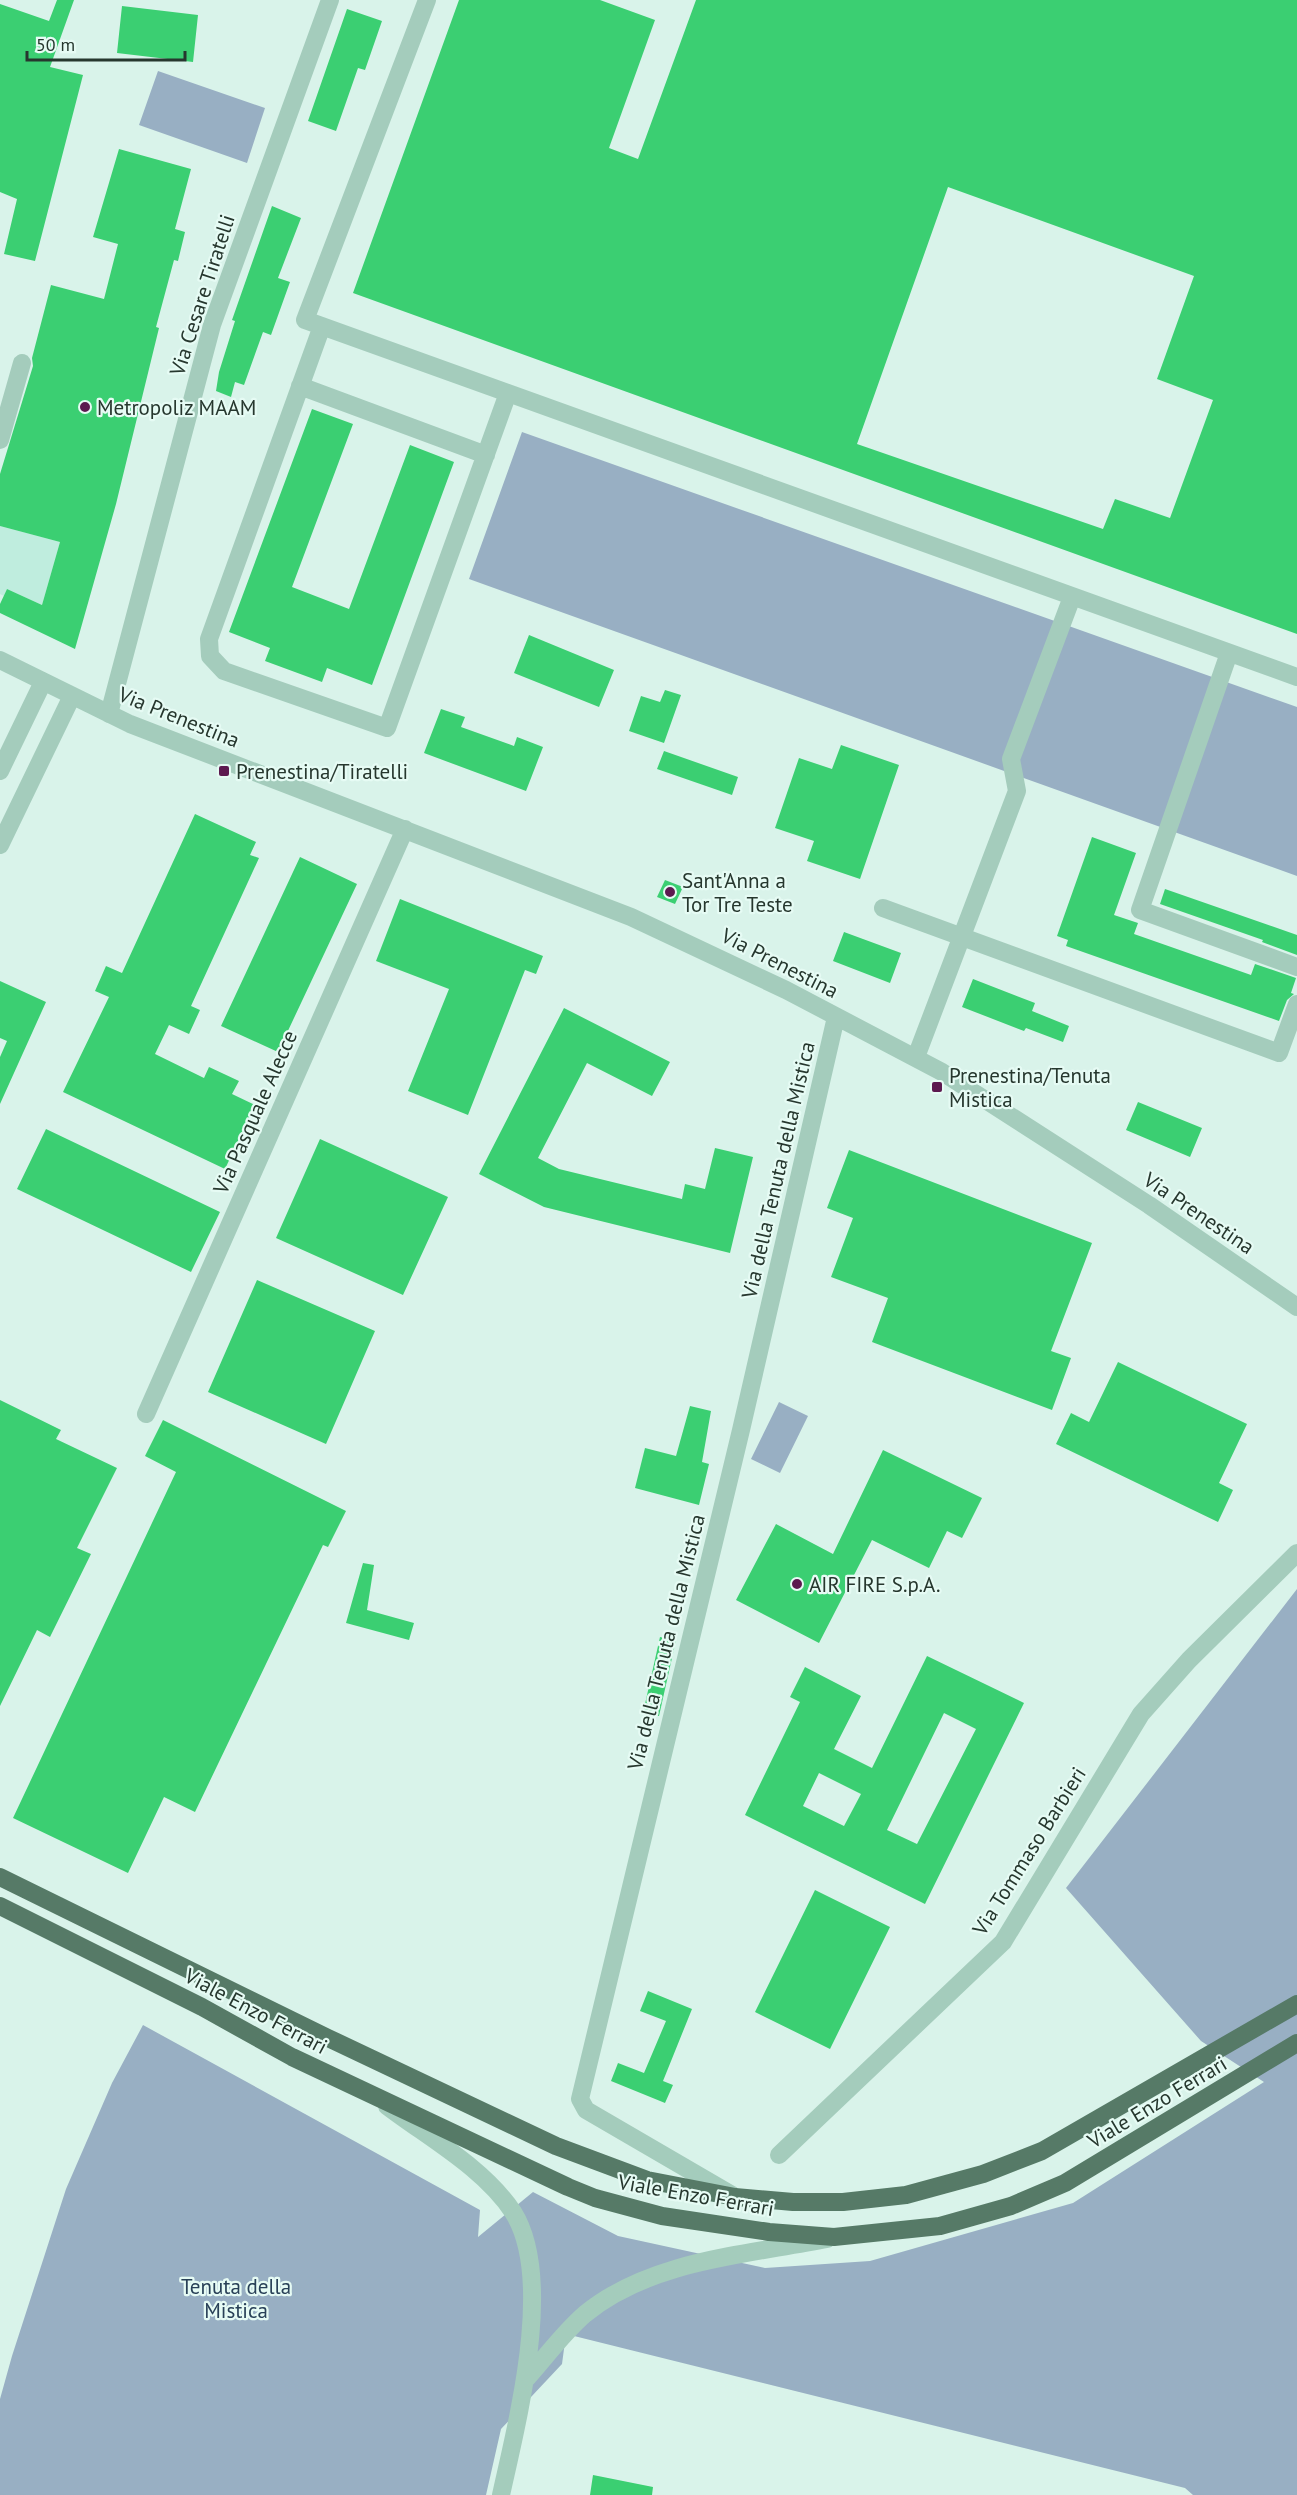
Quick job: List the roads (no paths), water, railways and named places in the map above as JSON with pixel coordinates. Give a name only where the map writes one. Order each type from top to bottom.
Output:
[{"type":"main road","name":"Viale Enzo Ferrari","points":[[0,1877],[318,2033],[556,2146],[647,2180],[735,2197],[793,2202],[843,2202],[906,2195],[983,2174],[1042,2151],[1297,2004]]},
{"type":"main road","name":"Viale Enzo Ferrari","points":[[0,1906],[376,2098],[595,2198],[694,2221],[769,2232],[834,2237],[940,2226],[1011,2206],[1054,2188],[1130,2146],[1297,2043]]},
{"type":"street","name":"Via Cesare Tiratelli","points":[[109,714],[212,325],[330,0]]},
{"type":"street","points":[[427,0],[305,320],[1297,677]]},
{"type":"street","points":[[322,326],[209,639],[210,657],[224,671],[387,728],[508,393]]},
{"type":"street","points":[[0,440],[22,363]]},
{"type":"street","points":[[300,386],[486,455]]},
{"type":"street","points":[[916,1057],[1017,791],[1011,759],[1072,597]]},
{"type":"street","points":[[1229,653],[1140,910],[1297,967]]},
{"type":"street","name":"Via Prenestina","points":[[0,660],[109,714],[631,917],[734,964],[916,1057],[1139,1198],[1297,1307]]},
{"type":"street","points":[[0,771],[43,682]]},
{"type":"street","points":[[0,845],[72,696]]},
{"type":"street","name":"Via Pasquale Alecce","points":[[146,1414],[405,829]]},
{"type":"street","points":[[883,908],[1279,1053],[1297,1004]]},
{"type":"street","name":"Via della Tenuta della Mistica","points":[[735,2197],[586,2110],[580,2099],[596,2024],[741,1430],[836,1017]]},
{"type":"street","name":"Via Tommaso Barbieri","points":[[779,2155],[1003,1942],[1141,1714],[1189,1660],[1297,1552]]},
{"type":"street","points":[[376,2098],[490,2185],[513,2213],[521,2228],[530,2264],[527,2378],[501,2495]]},
{"type":"street","points":[[527,2378],[586,2314],[628,2286],[690,2264],[834,2237]]},
{"type":"place","name":"Metropoliz MAAM","points":[[85,407]]},
{"type":"place","name":"Prenestina/Tiratelli","points":[[224,771]]},
{"type":"place","name":"Sant'Anna a Tor Tre Teste","points":[[670,892]]},
{"type":"place","name":"Prenestina/Tenuta Mistica","points":[[937,1087]]},
{"type":"place","name":"AIR FIRE S.p.A.","points":[[797,1584]]},
{"type":"park label","name":"Tenuta della Mistica","points":[[236,2298]]}]
